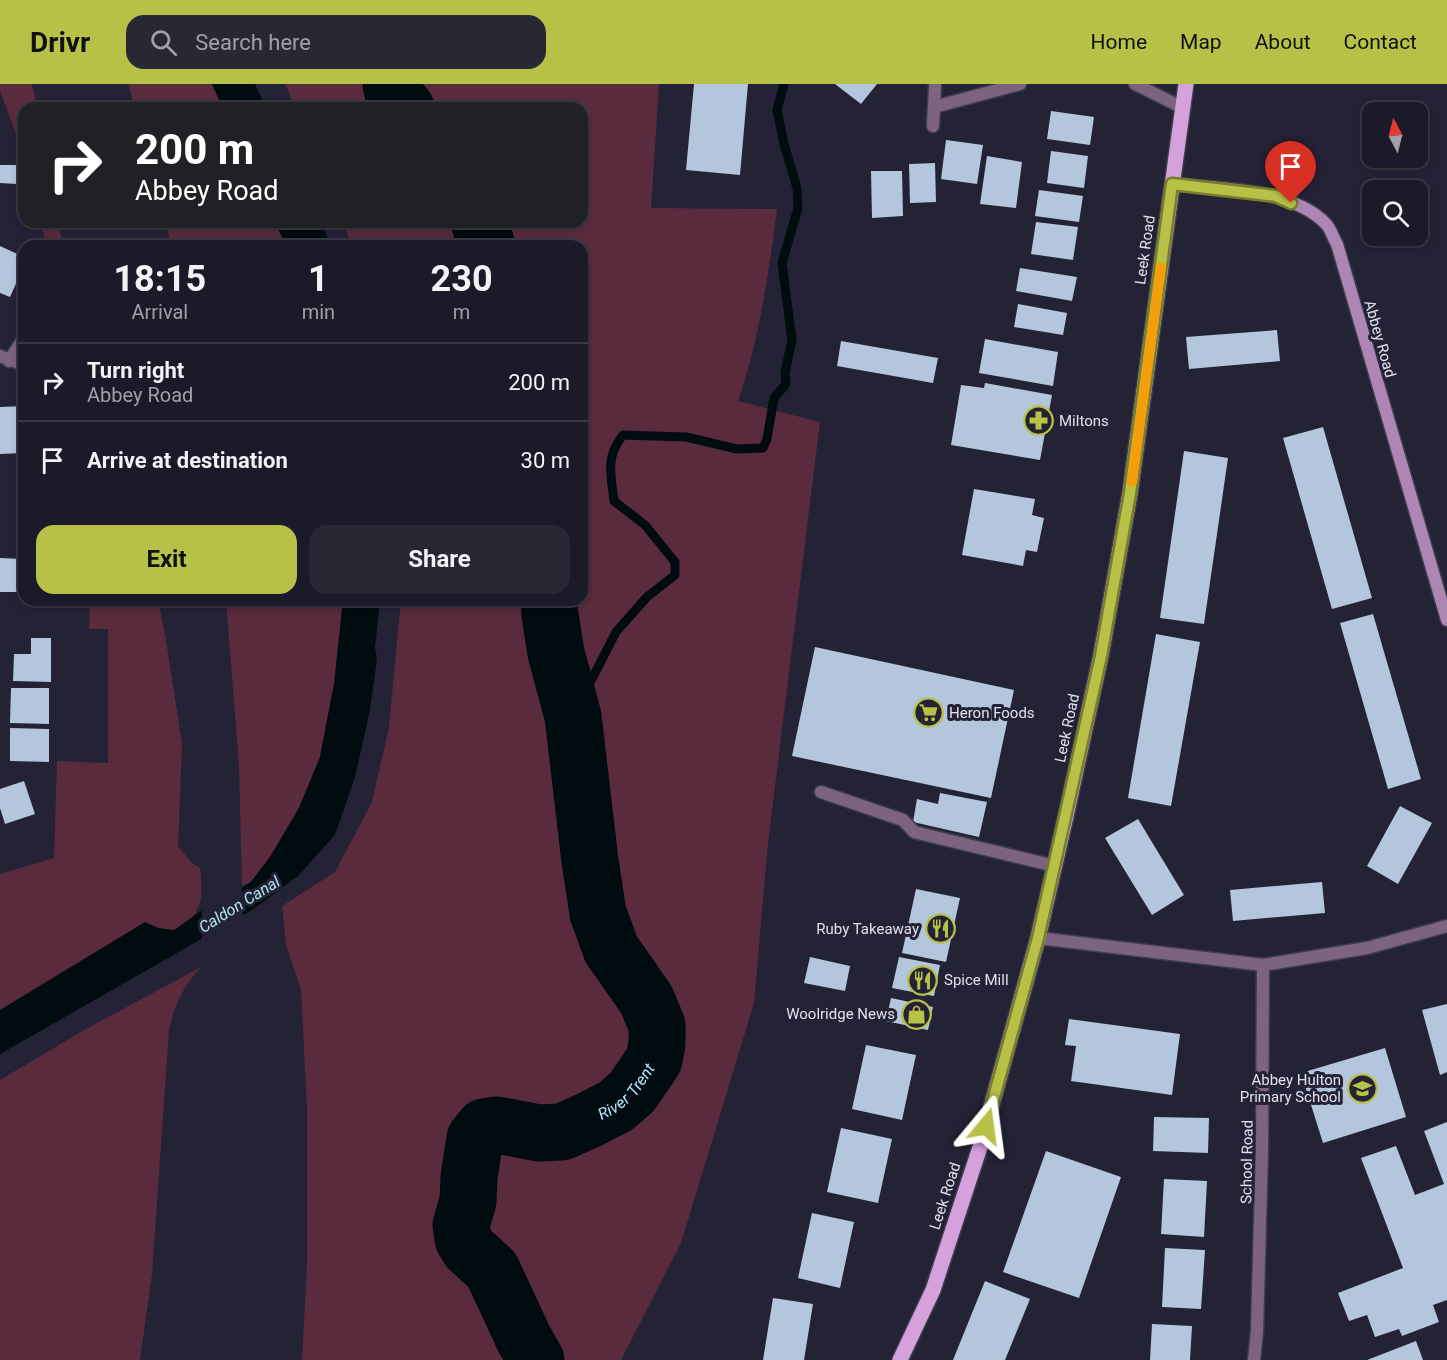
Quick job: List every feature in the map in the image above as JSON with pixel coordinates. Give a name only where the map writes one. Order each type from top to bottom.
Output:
[{"type":"main road","name":"Leek Road","points":[[900,1360],[933,1290],[980,1147],[1038,938],[1055,866],[1101,656],[1130,493],[1186,84]]},
{"type":"street","points":[[934,107],[1020,84]]},
{"type":"street","points":[[1135,84],[1183,108]]},
{"type":"street","points":[[933,126],[935,86]]},
{"type":"street","name":"Abbey Road","points":[[1172,184],[1276,196],[1307,209],[1327,224],[1337,244],[1447,620]]},
{"type":"street","points":[[5,359],[18,345]]},
{"type":"street","points":[[821,792],[903,820],[914,832],[1055,866]]},
{"type":"street","points":[[1038,938],[1263,965],[1367,948],[1447,926]]},
{"type":"street","name":"School Road","points":[[1254,1360],[1257,1330],[1262,1148],[1263,965]]},
{"type":"shaded area","points":[[0,84],[32,84],[36,102],[18,102],[18,139],[0,91]]},
{"type":"shaded area","points":[[128,84],[212,84],[220,102],[133,102]]},
{"type":"shaded area","points":[[285,84],[659,84],[651,208],[777,209],[767,282],[752,355],[738,401],[820,422],[768,843],[754,1003],[681,1243],[621,1360],[302,1360],[307,1265],[307,1108],[301,989],[286,945],[282,906],[335,872],[372,802],[389,727],[400,606],[588,606],[588,240],[350,240],[345,228],[588,228],[588,102],[293,102]]},
{"type":"shaded area","points":[[42,228],[59,228],[62,240],[45,240]]},
{"type":"shaded area","points":[[167,228],[278,228],[283,240],[170,240]]},
{"type":"shaded area","points":[[90,606],[159,606],[182,744],[178,846],[191,862],[200,868],[201,899],[196,912],[179,928],[169,930],[145,923],[0,1010],[0,874],[54,858],[57,761],[108,763],[108,629],[89,629]]},
{"type":"shaded area","points":[[226,606],[342,606],[334,684],[320,757],[299,808],[270,857],[251,882],[242,886],[239,765]]},
{"type":"shaded area","points":[[201,967],[180,996],[169,1030],[152,1274],[140,1360],[0,1360],[0,1080],[86,1029]]},
{"type":"water","points":[[212,84],[255,84],[263,102],[220,102]]},
{"type":"water","points":[[278,228],[324,228],[328,240],[283,240]]},
{"type":"water","name":"Caldon Canal","points":[[342,606],[379,606],[375,648],[377,659],[370,710],[355,777],[335,835],[298,876],[252,910],[0,1054],[0,1010],[145,922],[158,928],[174,930],[211,904],[251,882],[270,857],[299,808],[320,757],[334,684]]},
{"type":"pier","points":[[242,883],[243,919],[202,943],[202,907]]},
{"type":"building","points":[[694,84],[748,84],[740,175],[686,170]]},
{"type":"building","points":[[835,84],[877,84],[861,104]]},
{"type":"building","points":[[1051,111],[1094,117],[1090,145],[1047,139]]},
{"type":"building","points":[[946,140],[983,145],[977,184],[941,179]]},
{"type":"building","points":[[1051,151],[1088,156],[1084,188],[1047,183]]},
{"type":"building","points":[[987,156],[1022,162],[1016,208],[980,204]]},
{"type":"building","points":[[935,163],[936,202],[910,203],[909,164]]},
{"type":"building","points":[[0,165],[17,165],[17,184],[0,183]]},
{"type":"building","points":[[871,171],[902,171],[903,216],[872,218]]},
{"type":"building","points":[[1039,190],[1083,196],[1079,222],[1035,216]]},
{"type":"building","points":[[1036,222],[1078,227],[1073,260],[1031,254]]},
{"type":"building","points":[[0,246],[18,254],[18,279],[10,297],[0,293]]},
{"type":"building","points":[[1020,268],[1077,277],[1072,301],[1016,291]]},
{"type":"building","points":[[1018,304],[1067,313],[1063,335],[1014,327]]},
{"type":"building","points":[[1277,330],[1280,361],[1189,369],[1186,337]]},
{"type":"building","points":[[985,339],[1058,352],[1053,386],[979,373]]},
{"type":"building","points":[[841,341],[938,358],[933,383],[837,366]]},
{"type":"building","points":[[985,383],[1052,395],[1040,460],[951,445],[961,385],[984,388]]},
{"type":"building","points":[[18,406],[18,453],[0,454],[0,407]]},
{"type":"building","points":[[1323,427],[1372,598],[1332,609],[1283,438]]},
{"type":"building","points":[[1184,451],[1228,458],[1204,624],[1160,618]]},
{"type":"building","points":[[974,489],[1035,499],[1032,515],[1044,518],[1037,552],[1026,550],[1023,566],[962,555]]},
{"type":"building","points":[[0,558],[18,559],[18,592],[0,592]]},
{"type":"building","points":[[1373,614],[1421,779],[1388,789],[1340,623]]},
{"type":"building","points":[[1156,634],[1200,642],[1171,806],[1128,798]]},
{"type":"building","points":[[31,638],[51,638],[51,682],[13,681],[14,654],[31,654]]},
{"type":"building","points":[[815,647],[1014,690],[991,798],[792,756]]},
{"type":"building","points":[[11,688],[49,688],[49,724],[10,723]]},
{"type":"building","points":[[10,728],[49,729],[49,762],[10,761]]},
{"type":"building","points":[[24,781],[35,814],[5,824],[0,808],[0,789]]},
{"type":"building","points":[[940,793],[987,802],[979,837],[913,822],[917,799],[938,804]]},
{"type":"building","points":[[1400,806],[1432,823],[1398,884],[1367,866]]},
{"type":"building","points":[[1138,819],[1184,895],[1152,915],[1105,838]]},
{"type":"building","points":[[1322,882],[1325,913],[1233,921],[1230,890]]},
{"type":"building","points":[[916,889],[960,898],[946,962],[902,953]]},
{"type":"building","points":[[810,957],[850,966],[845,991],[804,983]]},
{"type":"building","points":[[899,957],[940,965],[934,996],[892,988]]},
{"type":"building","points":[[891,998],[933,1007],[928,1030],[886,1021]]},
{"type":"building","points":[[1447,1004],[1447,1072],[1440,1075],[1422,1010]]},
{"type":"building","points":[[1069,1019],[1180,1034],[1172,1095],[1071,1081],[1076,1046],[1065,1045]]},
{"type":"building","points":[[866,1045],[916,1055],[902,1120],[852,1109]]},
{"type":"building","points":[[1385,1048],[1406,1117],[1323,1143],[1301,1073]]},
{"type":"building","points":[[1154,1117],[1209,1118],[1208,1153],[1153,1151]]},
{"type":"building","points":[[1447,1122],[1447,1300],[1433,1305],[1439,1322],[1402,1336],[1399,1329],[1375,1337],[1367,1315],[1349,1321],[1338,1293],[1403,1268],[1361,1158],[1396,1146],[1415,1195],[1444,1184],[1424,1131]]},
{"type":"building","points":[[841,1128],[892,1139],[878,1203],[827,1192]]},
{"type":"building","points":[[1046,1151],[1121,1177],[1079,1298],[1003,1272]]},
{"type":"building","points":[[1164,1179],[1207,1181],[1204,1237],[1161,1234]]},
{"type":"building","points":[[812,1213],[854,1222],[840,1288],[798,1278]]},
{"type":"building","points":[[1165,1248],[1205,1250],[1201,1309],[1162,1307]]},
{"type":"building","points":[[985,1281],[1030,1299],[1005,1360],[953,1360]]},
{"type":"building","points":[[773,1298],[813,1304],[804,1360],[763,1360]]},
{"type":"building","points":[[1152,1324],[1192,1326],[1190,1360],[1150,1360]]},
{"type":"building","points":[[1416,1341],[1423,1360],[1367,1360]]},
{"type":"waterway","name":"River Trent","points":[[391,84],[393,93],[401,102]]},
{"type":"waterway","points":[[573,716],[616,632],[647,597],[675,575],[675,562],[645,525],[614,501],[611,459],[617,443],[623,435],[686,437],[737,449],[763,448],[767,439],[774,398],[786,384],[785,373],[792,340],[782,263],[798,208],[797,188],[777,110],[784,84]]},
{"type":"waterway","name":"River Trent","points":[[481,228],[485,240]]},
{"type":"waterway","name":"River Trent","points":[[536,1360],[492,1270],[469,1249],[463,1239],[461,1225],[468,1201],[475,1138],[484,1127],[497,1125],[539,1133],[562,1132],[616,1106],[632,1092],[654,1060],[657,1043],[657,1025],[646,999],[611,949],[598,913],[573,716],[556,653],[549,606]]},
{"type":"slow traffic","points":[[1132,482],[1161,267]]},
{"type":"place","name":"Miltons","points":[[1038,421]]},
{"type":"place","name":"Heron Foods","points":[[928,713]]},
{"type":"place","name":"Ruby Takeaway","points":[[940,929]]},
{"type":"place","name":"Spice Mill","points":[[923,980]]},
{"type":"place","name":"Woolridge News","points":[[916,1014]]},
{"type":"place","name":"Abbey Hulton Primary School","points":[[1362,1089]]},
{"type":"route","points":[[986,1126],[1038,938],[1101,656],[1130,493],[1172,184],[1276,196],[1291,203]]}]
